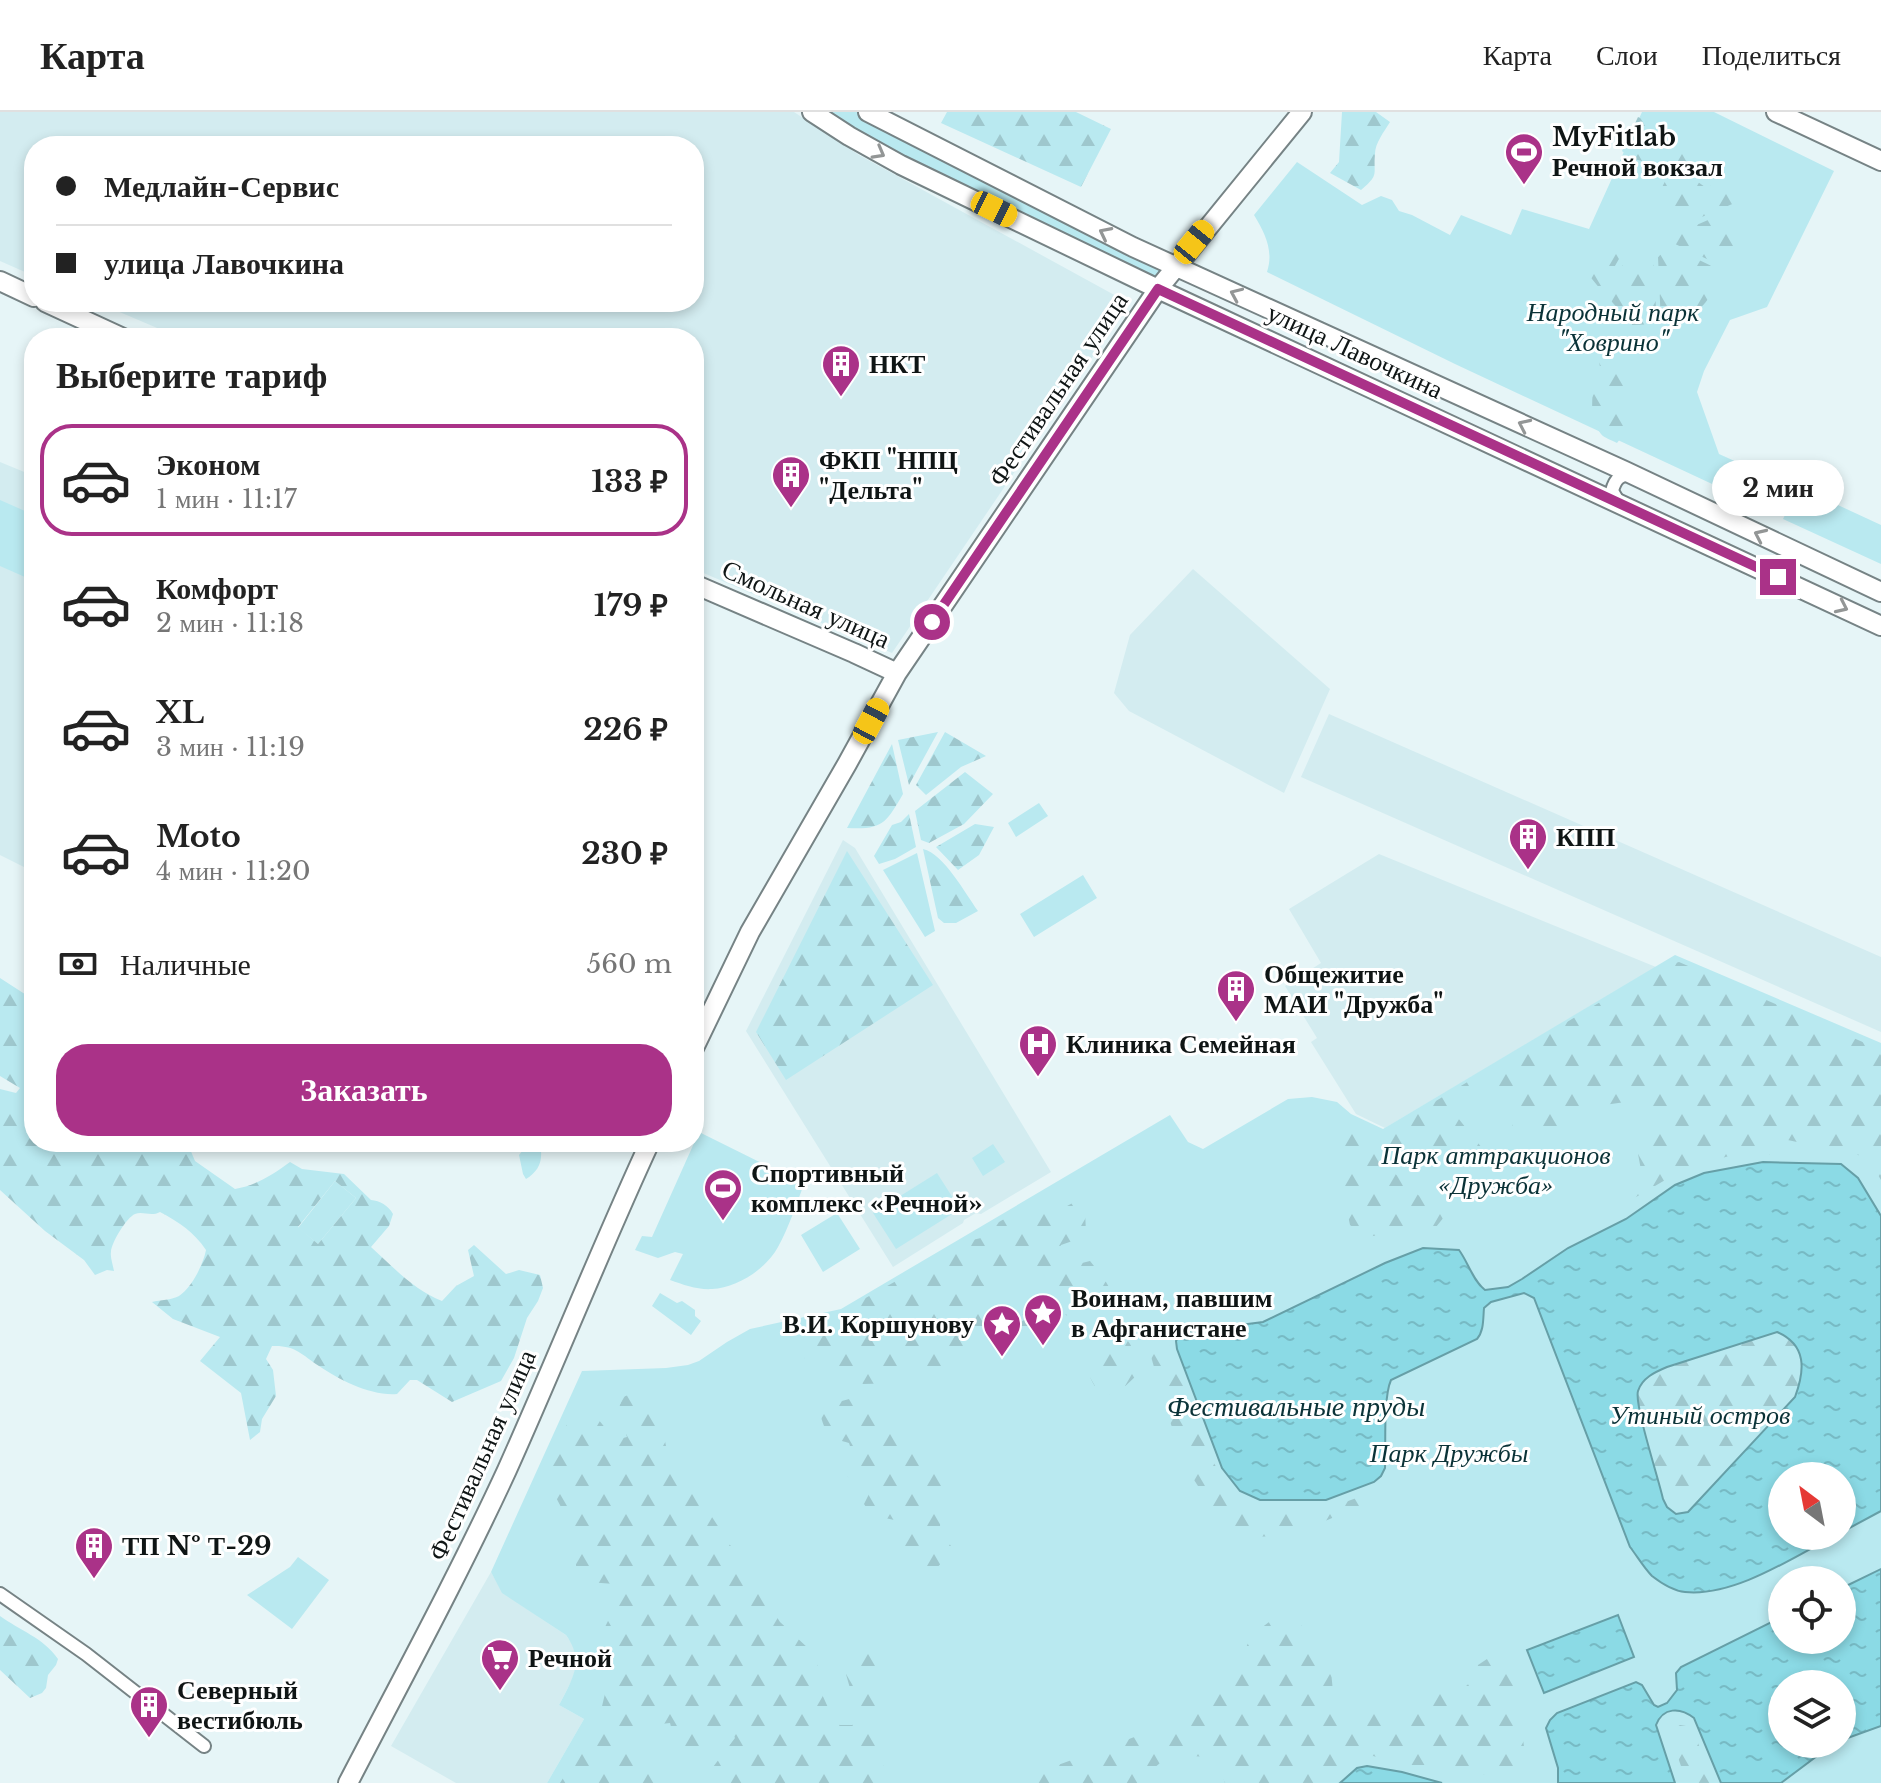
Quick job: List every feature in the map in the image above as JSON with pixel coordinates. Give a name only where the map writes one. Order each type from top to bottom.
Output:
[{"type":"main road","name":"улица Лавочкина","points":[[812,112],[901,165],[1158,289],[1881,626]]},
{"type":"main road","name":"улица Лавочкина","points":[[868,112],[1133,247],[1633,474],[1881,592]]},
{"type":"main road","name":"Фестивальная улица","points":[[704,1027],[750,932],[897,673],[1158,289],[1302,112]]},
{"type":"main road","points":[[1776,112],[1881,161]]},
{"type":"main road","points":[[0,281],[24,292]]},
{"type":"main road","points":[[67,312],[101,328]]},
{"type":"main road","name":"Смольная улица","points":[[704,588],[897,673]]},
{"type":"main road","name":"Фестивальная улица","points":[[348,1783],[508,1468],[646,1152]]},
{"type":"street","points":[[1620,504],[1612,491],[1614,483],[1625,474],[1633,474]]},
{"type":"street","points":[[0,1594],[86,1654],[204,1746]]},
{"type":"shaded area","points":[[0,112],[794,112],[859,155],[1129,303],[892,653],[704,573],[704,328],[157,328],[120,312],[704,312],[704,136],[24,136],[24,272],[0,261]]},
{"type":"shaded area","points":[[0,462],[24,472],[24,867],[0,855]]},
{"type":"shaded area","points":[[1193,569],[1330,689],[1284,793],[1129,711],[1114,693],[1130,635]]},
{"type":"shaded area","points":[[1329,714],[1881,957],[1881,1032],[1301,777]]},
{"type":"shaded area","points":[[843,840],[855,848],[1051,1172],[981,1214],[976,1213],[964,1220],[893,1267],[746,1031]]},
{"type":"shaded area","points":[[1379,854],[1656,967],[1385,1128],[1356,1114],[1311,1042],[1317,1038],[1285,986],[1321,963],[1289,909]]},
{"type":"shaded area","name":"Речной","points":[[491,1572],[503,1593],[566,1635],[577,1660],[573,1678],[559,1705],[584,1719],[547,1783],[456,1783],[391,1746]]},
{"type":"green space","points":[[812,112],[868,112],[1176,265],[1158,289]]},
{"type":"green space","points":[[947,112],[1076,112],[1111,129],[1081,187],[941,123]]},
{"type":"green space","points":[[1342,112],[1376,112],[1390,122],[1376,146],[1373,177],[1361,190],[1330,173],[1339,162]]},
{"type":"green space","name":"Народный парк \"Ховрино\"","points":[[1642,112],[1714,112],[1834,171],[1767,307],[1730,320],[1697,392],[1719,454],[1768,476],[1755,504],[1267,272],[1267,242],[1254,215],[1297,162],[1362,205],[1381,196],[1392,200],[1399,211],[1450,235],[1461,215],[1511,235],[1522,209],[1589,229]]},
{"type":"green space","points":[[1638,117],[1653,126],[1662,141],[1642,161],[1630,158],[1622,151]]},
{"type":"green space","points":[[1691,131],[1693,145],[1700,157],[1698,182],[1705,187],[1720,184],[1737,202],[1676,228],[1671,209],[1657,197]]},
{"type":"green space","points":[[1740,206],[1735,221],[1741,231],[1726,268],[1673,243],[1676,234]]},
{"type":"green space","points":[[1614,240],[1623,252],[1601,290],[1583,268]]},
{"type":"green space","points":[[1670,246],[1724,272],[1700,308],[1661,324],[1658,257]]},
{"type":"green space","points":[[1628,256],[1636,261],[1653,258],[1657,324],[1632,325],[1606,295]]},
{"type":"green space","points":[[1621,360],[1630,365],[1635,381],[1628,425],[1617,443],[1601,434],[1592,409],[1594,383],[1609,388],[1599,361]]},
{"type":"green space","points":[[1799,487],[1881,525],[1881,564],[1783,519]]},
{"type":"green space","points":[[0,500],[24,511],[24,577],[0,566]]},
{"type":"green space","points":[[938,732],[909,785],[898,740]]},
{"type":"green space","points":[[945,732],[986,756],[961,767],[926,795],[916,785]]},
{"type":"green space","points":[[892,744],[903,794],[882,823],[869,828],[847,828]]},
{"type":"green space","points":[[965,772],[993,794],[964,824],[929,843],[921,840],[915,811]]},
{"type":"green space","points":[[1039,803],[1048,816],[1016,837],[1008,823]]},
{"type":"green space","points":[[909,814],[916,847],[879,864],[874,856],[892,825]]},
{"type":"green space","points":[[975,824],[994,827],[979,855],[958,870],[936,847]]},
{"type":"green space","points":[[923,849],[939,858],[978,911],[956,923],[944,923],[938,918]]},
{"type":"green space","points":[[847,851],[933,985],[786,1080],[756,1032]]},
{"type":"green space","points":[[917,853],[935,931],[925,937],[883,870]]},
{"type":"green space","points":[[1083,875],[1097,898],[1034,937],[1020,914]]},
{"type":"green space","name":"Парк Дружбы","points":[[1675,955],[1881,1043],[1881,1783],[547,1783],[584,1719],[559,1705],[574,1670],[575,1653],[566,1635],[502,1593],[491,1572],[582,1371],[688,1365],[750,1329],[841,1309],[1170,1115],[1188,1142],[1203,1149],[1288,1099],[1312,1097],[1337,1102],[1351,1114],[1383,1129]]},
{"type":"green space","points":[[1679,962],[1881,1050],[1881,1180],[1867,1157],[1783,1139],[1769,1155],[1736,1154],[1684,1169],[1619,1207],[1613,1195],[1635,1180],[1641,1170],[1636,1143],[1653,1124],[1655,1110],[1647,1099],[1604,1105],[1569,1124],[1528,1134],[1514,1132],[1502,1099],[1497,1095],[1484,1094],[1457,1104],[1458,1118],[1482,1148],[1481,1161],[1455,1179],[1442,1173],[1433,1161],[1404,1148],[1398,1158],[1395,1173],[1444,1217],[1436,1227],[1366,1237],[1350,1225],[1337,1163],[1340,1148],[1320,1140],[1322,1128],[1386,1131],[1655,969]]},
{"type":"green space","points":[[0,978],[24,994],[24,1152],[191,1152],[195,1161],[235,1189],[264,1179],[290,1162],[302,1169],[344,1174],[371,1200],[384,1204],[393,1214],[389,1226],[371,1247],[413,1284],[432,1296],[442,1301],[456,1286],[474,1276],[468,1250],[474,1245],[506,1274],[519,1270],[540,1275],[543,1288],[501,1381],[452,1402],[417,1380],[410,1380],[397,1394],[387,1394],[346,1382],[292,1349],[272,1346],[266,1359],[273,1370],[276,1396],[262,1419],[260,1432],[250,1440],[241,1393],[200,1361],[220,1337],[173,1319],[152,1302],[173,1298],[184,1292],[202,1262],[206,1250],[186,1228],[160,1212],[132,1216],[112,1248],[114,1271],[107,1270],[95,1275],[84,1260],[45,1231],[0,1190],[0,1089],[16,1093],[20,1088],[0,1076]],"holes":[[[335,1181],[356,1198],[318,1244],[298,1227]]]},
{"type":"green space","name":"Спортивный комплекс «Речной»","points":[[704,1134],[804,1184],[773,1255],[758,1270],[731,1285],[696,1288],[670,1280],[683,1254],[675,1252],[658,1258],[635,1250],[642,1236],[652,1237],[690,1152],[704,1152]]},
{"type":"green space","points":[[993,1144],[1005,1162],[983,1176],[972,1158]]},
{"type":"green space","points":[[521,1152],[541,1152],[540,1164],[526,1179],[523,1174],[519,1155]]},
{"type":"green space","points":[[937,1173],[960,1209],[896,1249],[873,1213]]},
{"type":"green space","points":[[335,1181],[356,1198],[318,1244],[298,1228]]},
{"type":"green space","points":[[1078,1200],[1085,1211],[1086,1233],[1061,1245],[1058,1251],[1064,1263],[1070,1266],[1090,1261],[1095,1273],[1106,1282],[1113,1294],[1104,1303],[1103,1316],[1098,1319],[1078,1320],[1063,1314],[1021,1336],[1008,1333],[983,1350],[971,1353],[960,1369],[952,1374],[942,1374],[932,1367],[926,1367],[902,1379],[863,1384],[847,1370],[833,1367],[826,1355],[805,1359],[804,1353],[819,1336],[842,1329],[844,1315],[853,1305],[968,1241],[988,1238],[999,1222],[1011,1215],[1025,1215],[1038,1210],[1049,1216]],"holes":[[[981,1256],[997,1271],[1026,1271],[1030,1277],[1042,1282],[1038,1298],[1024,1308],[1022,1314],[1026,1319],[1012,1324],[989,1313],[991,1299],[976,1268],[976,1261]]]},
{"type":"green space","points":[[837,1213],[860,1249],[823,1272],[801,1235]]},
{"type":"green space","points":[[660,1293],[677,1303],[682,1301],[695,1310],[695,1316],[701,1321],[691,1335],[652,1306]]},
{"type":"green space","points":[[1155,1330],[1166,1337],[1206,1449],[1236,1496],[1257,1506],[1323,1510],[1376,1491],[1379,1495],[1374,1500],[1321,1522],[1282,1534],[1263,1537],[1227,1531],[1187,1469],[1168,1416],[1146,1339],[1148,1332]]},
{"type":"green space","name":"Утиный остров","points":[[1777,1332],[1787,1337],[1799,1351],[1802,1368],[1795,1397],[1687,1512],[1676,1514],[1663,1499],[1640,1411],[1640,1386],[1650,1376],[1667,1367]]},
{"type":"green space","points":[[1117,1334],[1130,1345],[1137,1375],[1118,1393],[1103,1395],[1092,1382],[1088,1365],[1107,1357],[1101,1345]]},
{"type":"green space","points":[[636,1392],[658,1407],[666,1446],[780,1622],[809,1649],[817,1662],[820,1690],[840,1725],[852,1725],[857,1713],[842,1660],[848,1649],[874,1655],[883,1667],[881,1695],[886,1707],[877,1733],[881,1762],[894,1783],[709,1783],[710,1771],[735,1738],[729,1727],[705,1741],[699,1754],[685,1759],[677,1749],[670,1723],[632,1727],[622,1736],[670,1783],[560,1783],[598,1723],[614,1656],[603,1631],[621,1595],[615,1584],[587,1582],[577,1573],[571,1526],[541,1469],[557,1447],[575,1406],[598,1419],[615,1440],[627,1437],[618,1410],[623,1397]]},
{"type":"green space","points":[[853,1398],[883,1413],[903,1429],[944,1484],[940,1526],[953,1550],[935,1570],[922,1569],[903,1547],[905,1533],[899,1521],[871,1515],[864,1504],[870,1492],[848,1477],[844,1464],[853,1455],[849,1443],[830,1435],[821,1417],[827,1405]]},
{"type":"green space","points":[[298,1557],[329,1580],[292,1629],[247,1595],[290,1567]]},
{"type":"green space","points":[[0,1616],[39,1640],[58,1659],[42,1693],[30,1698],[0,1670]]},
{"type":"green space","points":[[1286,1617],[1298,1622],[1324,1650],[1330,1661],[1334,1702],[1341,1711],[1371,1713],[1427,1701],[1438,1693],[1465,1687],[1475,1678],[1478,1665],[1490,1657],[1503,1662],[1516,1685],[1526,1762],[1515,1769],[1462,1778],[1436,1765],[1408,1765],[1373,1756],[1351,1761],[1327,1783],[1225,1783],[1216,1759],[1190,1756],[1185,1751],[1160,1763],[1140,1783],[1009,1783],[1208,1710],[1220,1687],[1218,1674],[1240,1660],[1252,1635],[1273,1619]]},
{"type":"green space","points":[[1680,1725],[1692,1727],[1713,1783],[1687,1783],[1670,1735]]},
{"type":"water","name":"Фестивальные пруды","points":[[1763,1162],[1841,1164],[1858,1178],[1881,1216],[1881,1511],[1856,1524],[1856,1462],[1768,1462],[1768,1550],[1808,1550],[1779,1566],[1768,1566],[1768,1571],[1762,1574],[1723,1588],[1685,1592],[1663,1584],[1649,1573],[1630,1547],[1534,1298],[1524,1293],[1491,1302],[1484,1308],[1482,1329],[1477,1339],[1391,1380],[1386,1410],[1385,1468],[1374,1482],[1326,1500],[1260,1500],[1240,1491],[1222,1468],[1177,1349],[1179,1336],[1194,1331],[1263,1322],[1423,1248],[1459,1250],[1485,1290],[1508,1287],[1568,1248],[1626,1219],[1675,1185],[1704,1173]],"holes":[[[1777,1332],[1799,1351],[1802,1368],[1795,1397],[1688,1512],[1676,1514],[1663,1499],[1640,1411],[1640,1386],[1650,1376],[1667,1367]]]},
{"type":"water","points":[[1881,1569],[1881,1726],[1856,1735],[1856,1670],[1768,1670],[1768,1758],[1814,1758],[1781,1783],[1721,1783],[1694,1718],[1672,1711],[1663,1715],[1656,1725],[1675,1783],[1558,1783],[1558,1768],[1546,1728],[1557,1713],[1636,1682],[1642,1685],[1658,1707],[1667,1703],[1677,1690],[1676,1673],[1681,1667],[1768,1624],[1768,1654],[1856,1654],[1856,1581]]},
{"type":"water","points":[[1618,1615],[1634,1657],[1544,1693],[1527,1650]]},
{"type":"water","points":[[1367,1766],[1442,1783],[1340,1783],[1357,1768]]},
{"type":"place","name":"MyFitlab Речной вокзал","points":[[1524,186]]},
{"type":"place","name":"НКТ","points":[[841,398]]},
{"type":"place","name":"ФКП \"НПЦ \"Дельта\"","points":[[791,509]]},
{"type":"place","name":"КПП","points":[[1528,871]]},
{"type":"place","name":"Общежитие МАИ \"Дружба\"","points":[[1236,1023]]},
{"type":"place","name":"Клиника Семейная","points":[[1038,1078]]},
{"type":"place","name":"Спортивный комплекс «Речной»","points":[[723,1222]]},
{"type":"place","name":"Воинам, павшим в Афганистане","points":[[1043,1347]]},
{"type":"place","name":"В.И. Коршунову","points":[[1002,1358]]},
{"type":"place","name":"ТП № Т-29","points":[[94,1580]]},
{"type":"place","name":"Речной","points":[[500,1692]]},
{"type":"place","name":"Северный вестибюль","points":[[149,1739]]},
{"type":"route","points":[[932,622],[1158,289],[1778,577]]},
{"type":"park label","name":"Парк аттракционов «Дружба»","points":[[1496,1170]]}]
